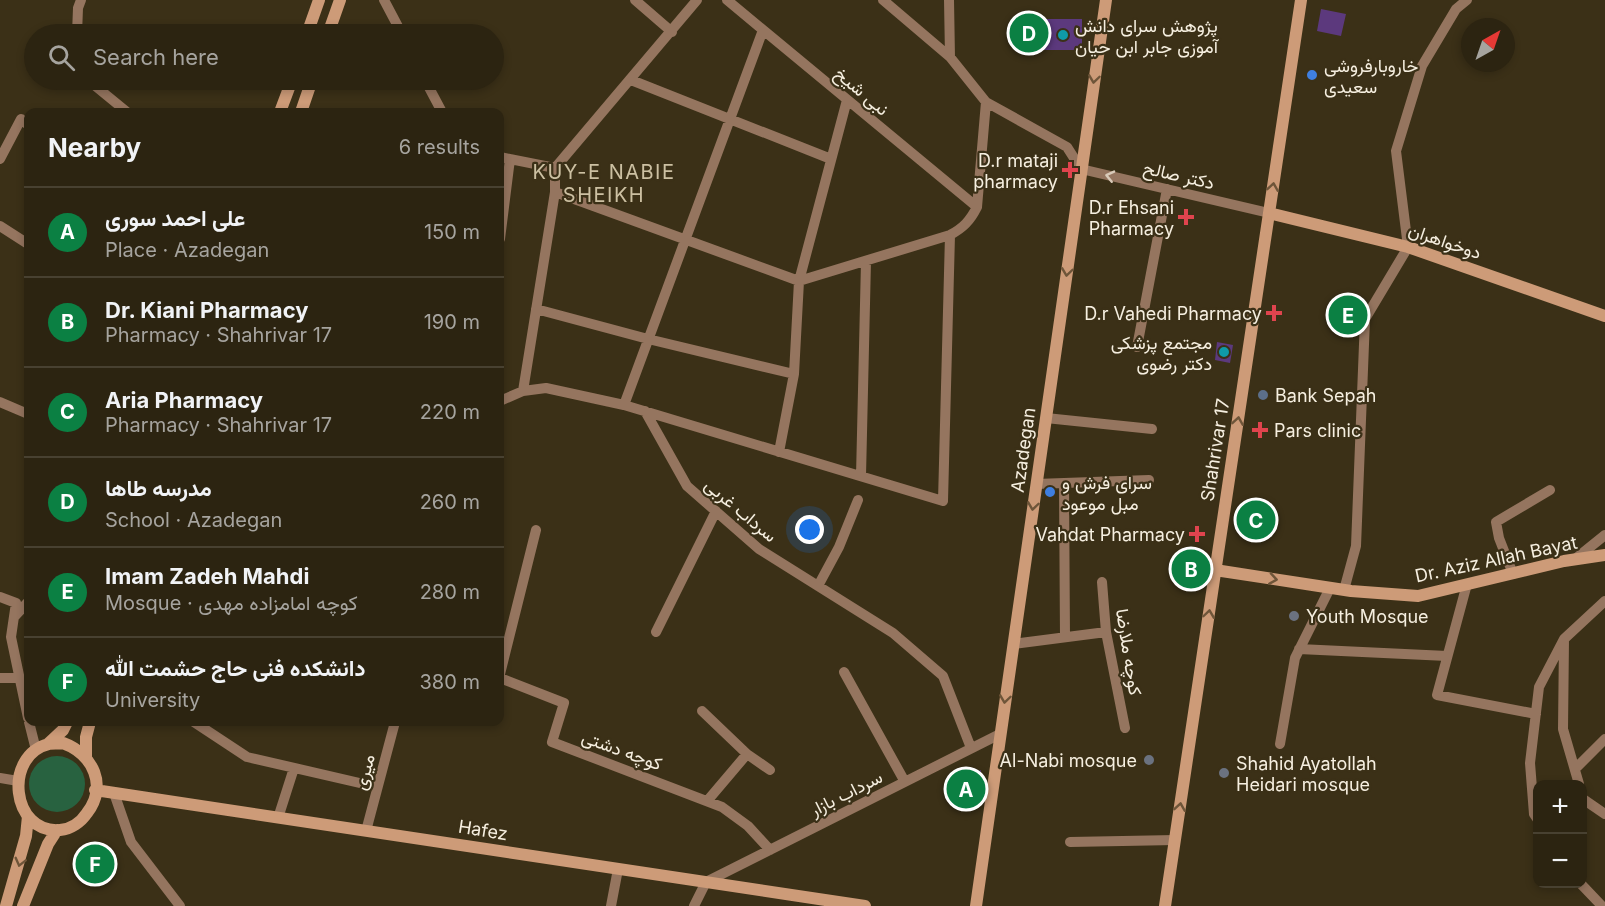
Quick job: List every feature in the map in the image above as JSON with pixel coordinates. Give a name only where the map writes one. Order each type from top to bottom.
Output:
[{"type":"main road","points":[[311,24],[319,0]]},
{"type":"main road","points":[[332,24],[340,0]]},
{"type":"main road","name":"Azadegan","points":[[976,906],[1106,0]]},
{"type":"main road","name":"Shahrivar 17","points":[[1165,906],[1301,0]]},
{"type":"main road","points":[[282,108],[288,90]]},
{"type":"main road","points":[[302,108],[309,90]]},
{"type":"main road","name":"دوخواهران","points":[[1269,213],[1408,247],[1605,316]]},
{"type":"main road","name":"Dr. Aziz Allah Bayat","points":[[1215,570],[1344,590],[1418,596],[1605,555]]},
{"type":"main road","points":[[48,744],[63,743],[75,748],[86,757],[93,770],[96,784],[94,799],[87,813],[78,823],[65,829],[57,830],[38,826],[27,816],[21,804],[18,789],[18,781],[26,761],[36,750],[48,744],[65,726]]},
{"type":"main road","points":[[86,757],[86,737],[89,726]]},
{"type":"main road","name":"Hafez","points":[[96,790],[865,906]]},
{"type":"main road","points":[[6,906],[5,893],[26,836],[27,816]]},
{"type":"main road","points":[[23,906],[48,844],[57,830]]},
{"type":"street","points":[[77,24],[81,0]]},
{"type":"street","points":[[384,0],[397,24]]},
{"type":"street","points":[[635,0],[672,32]]},
{"type":"street","points":[[523,391],[555,192],[555,168],[697,0]]},
{"type":"street","name":"نبی شیخ","points":[[727,0],[977,207]]},
{"type":"street","points":[[883,0],[950,57],[986,102],[1067,147],[1081,169]]},
{"type":"street","points":[[949,0],[950,57]]},
{"type":"street","points":[[1344,590],[1356,546],[1365,319],[1408,247],[1396,151],[1422,66],[1456,9],[1467,0]]},
{"type":"street","points":[[624,405],[763,30]]},
{"type":"street","points":[[631,80],[831,159]]},
{"type":"street","points":[[100,90],[122,108]]},
{"type":"street","points":[[430,90],[440,108]]},
{"type":"street","points":[[779,452],[794,374],[799,280],[847,100]]},
{"type":"street","points":[[555,192],[799,280],[950,236],[963,228],[972,218],[977,207],[986,102]]},
{"type":"street","points":[[0,159],[21,119],[24,122]]},
{"type":"street","points":[[504,174],[505,158],[555,168]]},
{"type":"street","name":"دکتر صالح","points":[[1081,169],[1269,213]]},
{"type":"street","points":[[1137,347],[1167,189]]},
{"type":"street","points":[[0,226],[24,241]]},
{"type":"street","points":[[504,399],[523,391],[546,388],[624,405],[943,501],[950,236]]},
{"type":"street","points":[[861,476],[866,261]]},
{"type":"street","points":[[536,309],[794,374]]},
{"type":"street","points":[[0,402],[24,412]]},
{"type":"street","name":"سرداب غربی","points":[[645,411],[687,486],[759,549],[893,633],[943,676],[971,748]]},
{"type":"street","points":[[1046,418],[1152,429]]},
{"type":"street","points":[[1036,484],[1149,480]]},
{"type":"street","points":[[1064,483],[1065,637]]},
{"type":"street","points":[[1513,574],[1499,538],[1496,522],[1550,490]]},
{"type":"street","points":[[818,586],[839,547],[858,500]]},
{"type":"street","points":[[656,632],[716,511]]},
{"type":"street","points":[[504,660],[536,530]]},
{"type":"street","points":[[1574,560],[1605,535]]},
{"type":"street","name":"کوچه ملارضا","points":[[1102,582],[1106,632],[1125,728]]},
{"type":"street","points":[[1467,584],[1437,695],[1536,714]]},
{"type":"street","points":[[1280,744],[1295,658],[1330,588]]},
{"type":"street","points":[[0,597],[16,603],[14,617],[5,636],[24,699]]},
{"type":"street","points":[[1533,801],[1530,763],[1539,687],[1564,639],[1605,601]]},
{"type":"street","points":[[14,617],[24,606]]},
{"type":"street","points":[[1013,644],[1106,632]]},
{"type":"street","points":[[1564,639],[1563,729],[1578,780]]},
{"type":"street","points":[[1299,649],[1448,656]]},
{"type":"street","points":[[844,672],[905,782]]},
{"type":"street","points":[[0,678],[19,678]]},
{"type":"street","name":"کوچه دشتی","points":[[504,678],[564,703],[552,742],[708,800],[736,816],[770,850]]},
{"type":"street","points":[[702,711],[747,754],[770,770]]},
{"type":"street","points":[[30,726],[36,750]]},
{"type":"street","points":[[200,726],[247,757],[377,788]]},
{"type":"street","name":"میری","points":[[366,831],[394,726]]},
{"type":"street","name":"سرداب بازار","points":[[706,882],[1000,734]]},
{"type":"street","points":[[1575,769],[1605,739]]},
{"type":"street","points":[[708,800],[747,754]]},
{"type":"street","points":[[278,818],[294,768]]},
{"type":"street","points":[[0,778],[18,781]]},
{"type":"street","points":[[114,793],[131,842],[180,906]]},
{"type":"street","points":[[1587,802],[1605,814]]},
{"type":"street","points":[[1070,842],[1175,840]]},
{"type":"street","points":[[611,906],[618,869]]},
{"type":"street","points":[[694,906],[706,882]]},
{"type":"street","points":[[1585,888],[1602,906]]},
{"type":"green space","points":[[57,756],[68,758],[77,764],[83,773],[85,784],[83,795],[77,804],[68,810],[57,812],[46,810],[37,804],[31,795],[29,784],[31,773],[37,764],[46,758]]},
{"type":"building","points":[[1321,9],[1346,14],[1341,36],[1317,31]]},
{"type":"building","name":"پژوهش سرای دانش آموزی جابر ابن حیان","points":[[1044,19],[1082,19],[1082,50],[1044,50]]},
{"type":"building","name":"مجتمع پزشکی دکتر رضوی","points":[[1217,342],[1233,345],[1230,363],[1215,360]]},
{"type":"building","points":[[981,770],[979,795],[958,801],[950,784]]},
{"type":"place","name":"مدرسه طاها","points":[[1029,33]]},
{"type":"place","name":"پژوهش سرای دانش آموزی جابر ابن حیان","points":[[1063,35]]},
{"type":"place","name":"خاروبارفروشی سعیدی","points":[[1312,75]]},
{"type":"place","name":"D.r mataji pharmacy","points":[[1070,170]]},
{"type":"place","name":"D.r Ehsani Pharmacy","points":[[1186,217]]},
{"type":"place","name":"D.r Vahedi Pharmacy","points":[[1274,313]]},
{"type":"place","name":"Imam Zadeh Mahdi","points":[[1348,315]]},
{"type":"place","name":"مجتمع پزشکی دکتر رضوی","points":[[1224,352]]},
{"type":"place","name":"Bank Sepah","points":[[1263,395]]},
{"type":"place","name":"Pars clinic","points":[[1260,430]]},
{"type":"place","name":"سرای فرش و مبل موعود","points":[[1050,492]]},
{"type":"place","name":"Aria Pharmacy","points":[[1256,520]]},
{"type":"place","name":"Vahdat Pharmacy","points":[[1197,534]]},
{"type":"place","name":"Dr. Kiani Pharmacy","points":[[1191,569]]},
{"type":"place","name":"Youth Mosque","points":[[1294,616]]},
{"type":"place","name":"Al-Nabi mosque","points":[[1149,760]]},
{"type":"place","name":"Shahid Ayatollah Heidari mosque","points":[[1224,773]]},
{"type":"place","name":"علی احمد سوری","points":[[966,789]]},
{"type":"place","name":"دانشکده فنی حاج حشمت الله","points":[[95,864]]},
{"type":"district","name":"KUY-E NABIE SHEIKH","points":[[604,184]]}]
